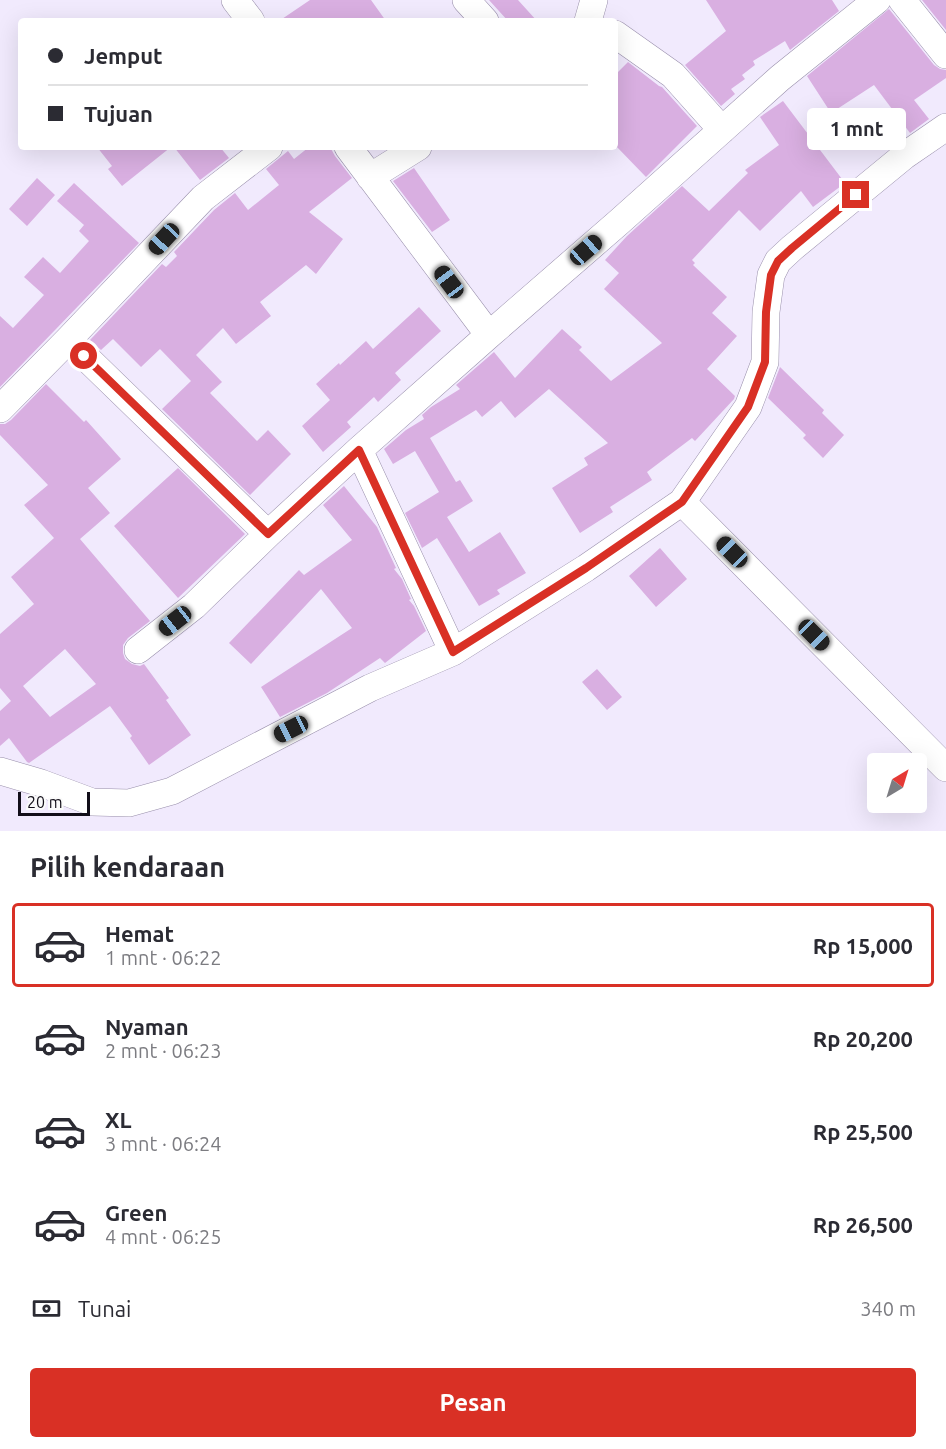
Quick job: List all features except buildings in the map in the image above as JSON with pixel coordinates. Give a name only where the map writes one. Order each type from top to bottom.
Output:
[{"type":"street","points":[[466,0],[481,18]]},
{"type":"street","points":[[589,18],[594,0]]},
{"type":"street","points":[[138,650],[194,606],[359,450],[780,78],[877,0]]},
{"type":"street","points":[[902,0],[946,55]]},
{"type":"street","points":[[618,36],[673,75],[722,130]]},
{"type":"street","points":[[0,771],[92,802],[129,803],[172,791],[370,688],[453,652],[586,568],[682,502],[748,407],[765,362],[767,303],[771,275],[778,261],[904,156],[946,128]]},
{"type":"street","points":[[0,409],[203,198],[265,150]]},
{"type":"street","points":[[350,150],[489,335]]},
{"type":"street","points":[[370,177],[413,150]]},
{"type":"street","points":[[68,340],[268,534]]},
{"type":"street","points":[[359,450],[453,652]]},
{"type":"street","points":[[682,502],[946,768]]},
{"type":"route","points":[[84,356],[268,534],[359,450],[453,652],[586,568],[682,502],[748,407],[765,362],[766,312],[771,275],[778,261],[856,195]]}]
